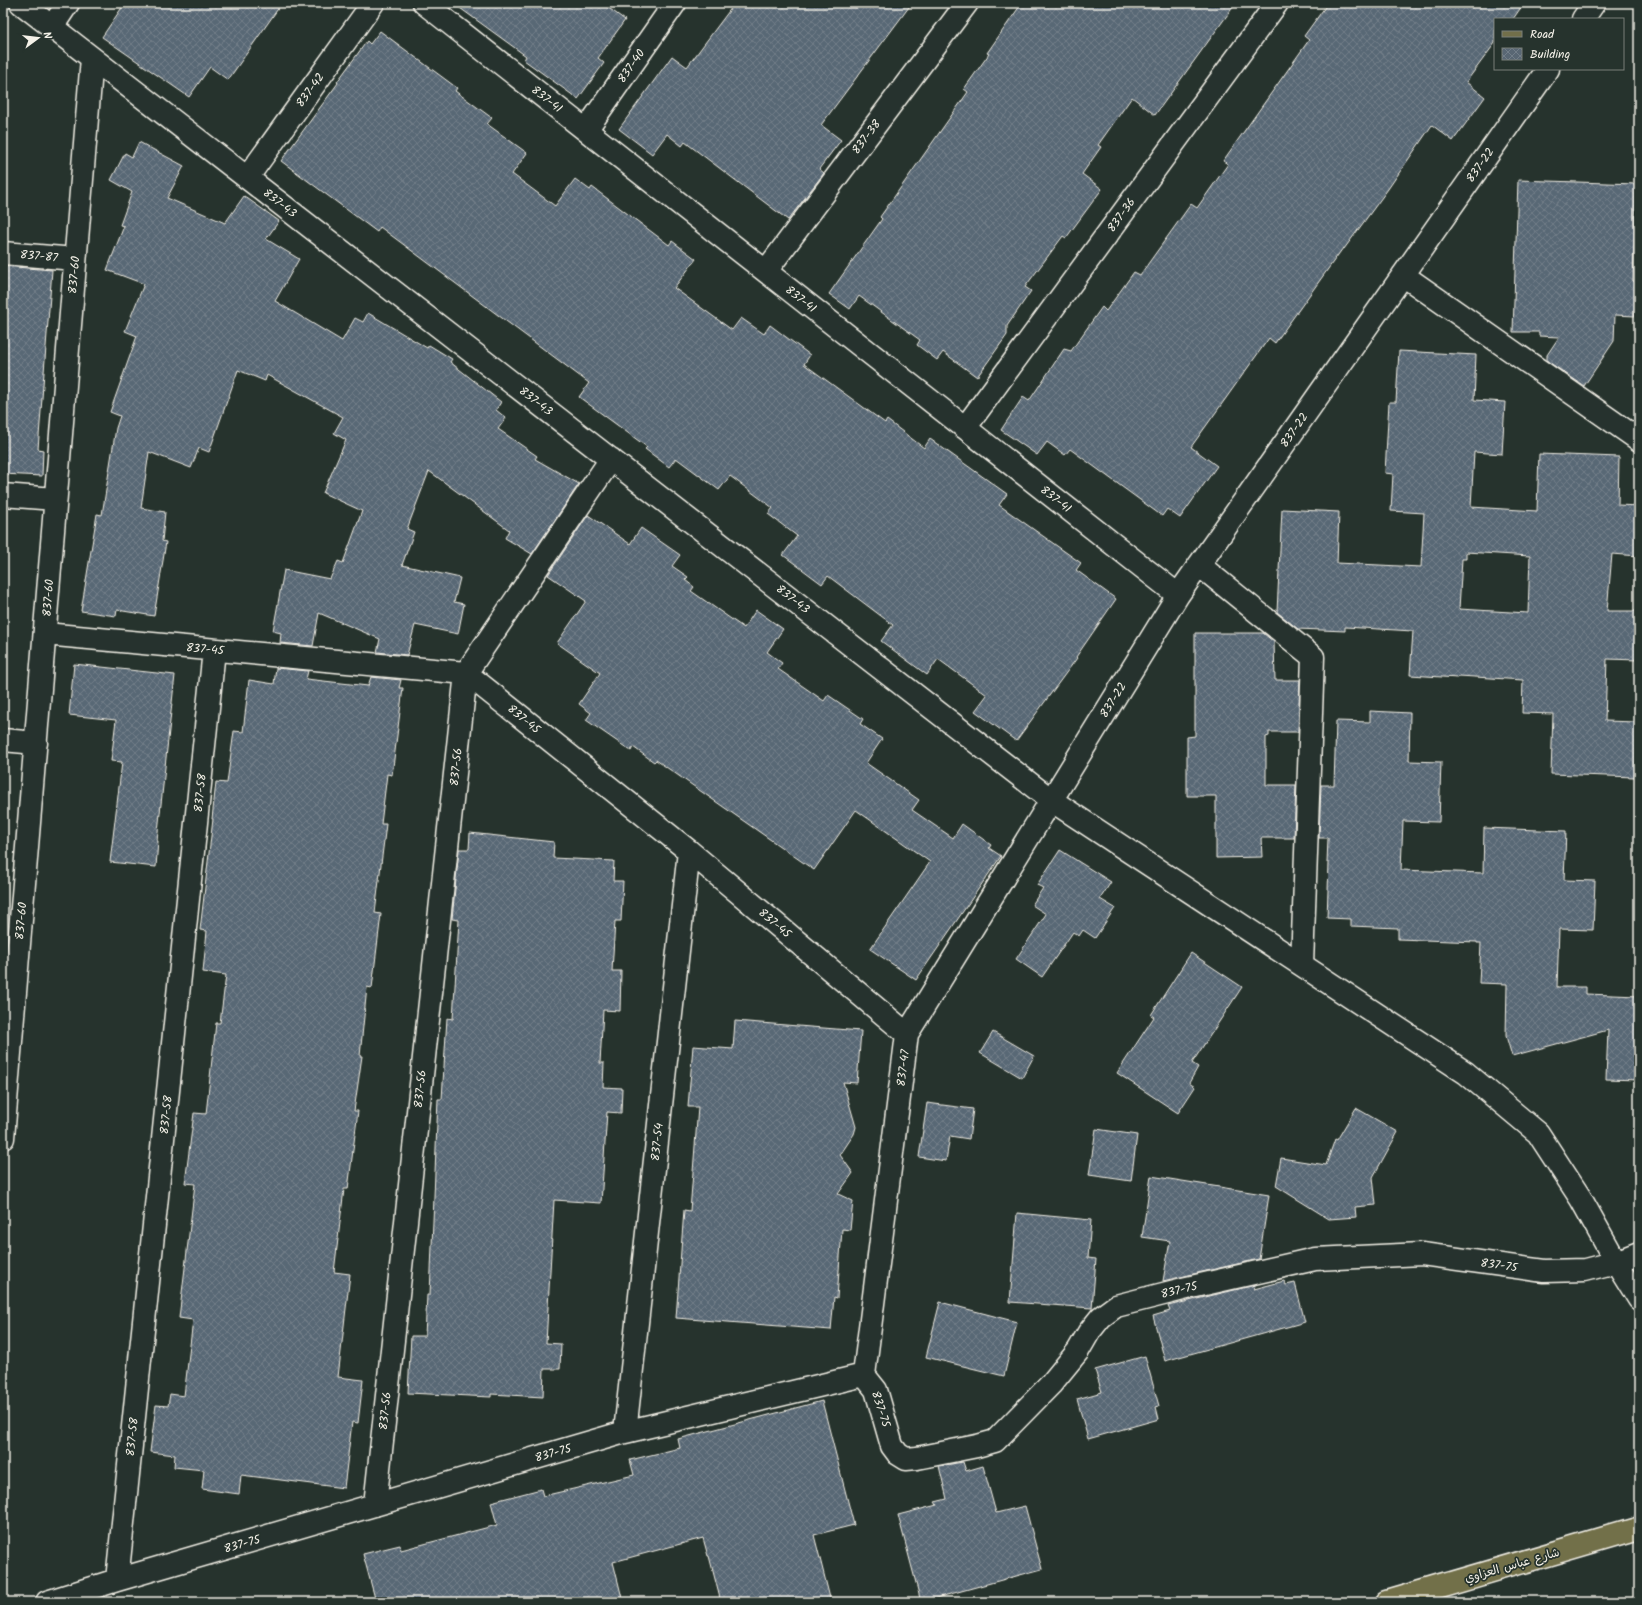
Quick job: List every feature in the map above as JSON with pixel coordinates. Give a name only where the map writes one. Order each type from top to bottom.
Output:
[{"type":"main road","name":"شارع عباس العزاوي","points":[[1386,1602],[1639,1528]]},
{"type":"street","name":"837-43","points":[[21,3],[1052,800],[1466,1073],[1538,1133],[1582,1199],[1616,1262],[1639,1299]]},
{"type":"street","points":[[52,27],[68,3]]},
{"type":"street","name":"837-42","points":[[247,178],[373,3]]},
{"type":"street","name":"837-41","points":[[424,3],[1178,595]]},
{"type":"street","name":"837-40","points":[[586,130],[675,3]]},
{"type":"street","name":"837-38","points":[[766,271],[967,3]]},
{"type":"street","name":"837-36","points":[[965,428],[1277,3]]},
{"type":"street","points":[[1584,18],[1594,3]]},
{"type":"street","name":"837-60","points":[[3,1138],[9,985],[36,743],[92,58]]},
{"type":"street","name":"837-22","points":[[1052,800],[1178,595],[1547,70]]},
{"type":"street","name":"837-87","points":[[3,253],[76,259]]},
{"type":"street","points":[[1403,275],[1639,440]]},
{"type":"street","points":[[466,673],[611,459]]},
{"type":"street","points":[[3,495],[56,499]]},
{"type":"street","points":[[1199,565],[1312,657],[1302,965]]},
{"type":"street","name":"837-45","points":[[45,634],[466,673],[689,851],[907,1034]]},
{"type":"street","name":"837-58","points":[[117,1580],[214,650]]},
{"type":"street","name":"837-56","points":[[374,1505],[466,673]]},
{"type":"street","points":[[3,740],[36,743]]},
{"type":"street","name":"837-47","points":[[864,1375],[907,1034],[1052,800]]},
{"type":"street","name":"837-54","points":[[625,1432],[689,851]]},
{"type":"street","name":"837-75","points":[[47,1602],[117,1580],[625,1432],[864,1375],[876,1390],[892,1446],[898,1454],[906,1459],[917,1458],[977,1446],[995,1441],[1051,1384],[1078,1351],[1089,1332],[1101,1317],[1116,1306],[1315,1259],[1422,1254],[1544,1271],[1585,1270],[1616,1262],[1639,1253]]},
{"type":"building","points":[[125,3],[282,3],[228,80],[210,67],[189,97],[102,37]]},
{"type":"building","points":[[453,3],[602,3],[625,20],[598,58],[604,63],[578,99],[524,60],[526,56]]},
{"type":"building","points":[[735,3],[912,3],[821,125],[841,140],[819,169],[824,173],[788,220],[685,142],[682,146],[667,134],[652,154],[619,129],[672,56],[687,67]]},
{"type":"building","points":[[1022,3],[1236,3],[1155,115],[1132,97],[1098,145],[1101,147],[1082,174],[1102,189],[1066,238],[1063,236],[1025,287],[1031,291],[1007,326],[1007,335],[977,377],[943,352],[937,360],[917,345],[920,340],[859,296],[850,309],[829,294],[882,219],[880,217],[968,92],[964,89]]},
{"type":"building","points":[[1328,3],[1524,3],[1514,18],[1494,18],[1494,44],[1466,82],[1485,97],[1453,141],[1432,125],[1388,189],[1344,249],[1343,248],[1275,343],[1269,338],[1191,447],[1217,466],[1180,518],[1167,509],[1162,516],[1070,449],[1065,455],[1047,442],[1037,455],[1001,430],[1023,397],[1029,401],[1064,349],[1071,351],[1102,307],[1106,311],[1134,272],[1140,275],[1191,204],[1197,208],[1228,164],[1223,161],[1309,40],[1304,36]]},
{"type":"building","points":[[380,31],[457,88],[455,91],[492,118],[487,124],[527,153],[512,174],[555,206],[575,179],[590,190],[592,187],[669,245],[672,241],[696,259],[674,288],[732,330],[741,318],[764,334],[770,325],[810,355],[804,364],[885,423],[887,420],[924,448],[930,439],[1007,494],[999,505],[1081,563],[1076,570],[1116,599],[1076,657],[1077,658],[1016,741],[975,711],[987,695],[938,659],[927,675],[881,641],[893,625],[828,576],[822,584],[783,555],[797,536],[768,514],[773,508],[730,476],[719,490],[676,458],[669,467],[645,449],[647,447],[579,397],[589,383],[380,227],[377,232],[281,161],[367,41],[370,44]]},
{"type":"building","points":[[139,142],[184,166],[167,198],[225,223],[244,196],[279,221],[266,239],[299,259],[275,301],[342,341],[355,318],[363,322],[368,313],[427,348],[429,345],[452,359],[450,362],[501,402],[496,410],[506,418],[498,429],[537,456],[535,459],[579,484],[532,554],[505,538],[509,530],[429,471],[407,529],[414,532],[402,565],[460,578],[454,602],[464,604],[458,634],[415,625],[407,655],[377,652],[380,639],[319,613],[313,646],[280,643],[281,633],[273,631],[284,570],[330,579],[338,561],[343,563],[362,511],[323,493],[346,440],[334,433],[343,417],[267,375],[265,381],[238,370],[209,452],[199,448],[191,468],[149,452],[141,508],[165,512],[162,541],[166,542],[154,616],[117,610],[116,616],[81,611],[97,514],[102,515],[116,428],[120,416],[110,412],[137,336],[125,331],[144,284],[107,270],[124,226],[120,225],[132,192],[111,180],[125,153],[132,157]]},
{"type":"building","points":[[1518,180],[1636,184],[1633,281],[1637,281],[1635,316],[1615,315],[1614,341],[1584,386],[1547,361],[1547,355],[1559,337],[1539,336],[1539,332],[1513,332]]},
{"type":"building","points":[[3,266],[52,270],[38,449],[43,450],[42,476],[3,474]]},
{"type":"building","points":[[1399,351],[1476,355],[1474,400],[1505,402],[1502,454],[1474,452],[1471,507],[1537,511],[1539,454],[1619,457],[1618,505],[1639,506],[1639,556],[1612,554],[1607,611],[1639,611],[1638,660],[1607,659],[1605,721],[1637,722],[1635,777],[1551,774],[1553,714],[1522,713],[1523,680],[1410,675],[1413,631],[1345,627],[1345,631],[1298,629],[1277,612],[1282,509],[1339,512],[1337,563],[1421,567],[1424,513],[1391,511],[1393,474],[1385,473],[1389,402],[1396,402]],"holes":[[[1466,552],[1530,556],[1528,613],[1459,609],[1462,559],[1466,559]]]},
{"type":"building","points":[[588,515],[630,544],[641,528],[680,555],[672,566],[688,577],[685,580],[694,587],[691,591],[744,628],[756,610],[783,629],[767,652],[782,663],[778,669],[824,701],[828,695],[863,719],[860,724],[882,739],[866,763],[919,800],[912,810],[953,838],[962,824],[991,845],[989,848],[1001,856],[916,980],[870,949],[930,862],[856,810],[814,870],[656,760],[654,762],[633,747],[631,751],[586,720],[591,713],[579,704],[600,673],[557,643],[586,601],[548,575]]},
{"type":"building","points":[[1195,633],[1263,633],[1274,642],[1275,680],[1300,680],[1298,732],[1269,732],[1269,736],[1266,737],[1266,785],[1296,785],[1294,838],[1261,838],[1262,857],[1216,858],[1216,796],[1187,796],[1187,737],[1195,736]]},
{"type":"building","points":[[74,664],[175,675],[157,841],[156,867],[110,862],[122,762],[111,761],[116,720],[69,715]]},
{"type":"building","points":[[276,668],[308,671],[306,679],[368,686],[371,677],[401,680],[399,688],[403,688],[392,775],[387,774],[381,824],[386,824],[375,913],[381,914],[372,988],[367,987],[360,1056],[362,1056],[354,1111],[358,1111],[348,1189],[344,1189],[334,1272],[350,1274],[338,1377],[363,1380],[358,1423],[352,1422],[344,1488],[241,1475],[239,1494],[202,1489],[204,1470],[174,1467],[175,1455],[150,1452],[156,1405],[168,1406],[170,1394],[184,1396],[193,1320],[179,1318],[195,1184],[185,1183],[194,1113],[206,1114],[216,1023],[220,1023],[226,975],[203,972],[207,931],[200,930],[216,782],[227,783],[234,731],[243,732],[249,680],[274,684]]},
{"type":"building","points":[[1370,711],[1410,713],[1409,761],[1441,762],[1439,822],[1403,821],[1401,870],[1483,873],[1484,828],[1566,831],[1564,880],[1595,881],[1593,930],[1559,929],[1557,987],[1586,987],[1586,994],[1639,996],[1639,1080],[1606,1079],[1608,1030],[1512,1056],[1506,1036],[1507,984],[1479,983],[1481,943],[1398,939],[1398,928],[1351,926],[1351,919],[1327,918],[1329,863],[1327,863],[1328,838],[1319,838],[1321,785],[1334,785],[1336,721],[1370,722]]},
{"type":"building","points":[[470,833],[554,842],[553,858],[614,861],[613,881],[623,881],[621,921],[615,921],[612,971],[621,971],[620,1011],[603,1010],[600,1063],[604,1063],[603,1087],[622,1088],[621,1113],[607,1112],[601,1203],[554,1200],[546,1343],[561,1344],[560,1369],[544,1369],[543,1397],[491,1394],[491,1397],[408,1393],[411,1336],[425,1336],[427,1295],[430,1295],[438,1099],[442,1099],[447,1018],[453,1019],[459,920],[452,919],[459,849],[469,849]]},
{"type":"building","points":[[1060,850],[1111,882],[1100,899],[1115,908],[1095,938],[1083,930],[1079,936],[1073,932],[1042,977],[1016,959],[1046,914],[1032,905],[1043,888],[1037,885]]},
{"type":"building","points":[[1191,953],[1242,987],[1192,1063],[1198,1067],[1189,1083],[1195,1087],[1178,1113],[1117,1073],[1154,1017],[1151,1015]]},
{"type":"building","points":[[735,1021],[861,1031],[857,1083],[843,1082],[856,1127],[854,1134],[840,1155],[853,1173],[838,1194],[853,1201],[850,1230],[842,1229],[837,1298],[834,1297],[831,1330],[676,1318],[684,1210],[690,1211],[698,1107],[688,1107],[693,1046],[733,1049]]},
{"type":"building","points":[[993,1032],[1034,1056],[1022,1078],[980,1053]]},
{"type":"building","points":[[927,1103],[973,1109],[969,1139],[950,1136],[946,1161],[919,1157]]},
{"type":"building","points":[[1356,1108],[1398,1132],[1373,1177],[1376,1205],[1355,1207],[1356,1217],[1329,1219],[1276,1186],[1281,1158],[1326,1165],[1335,1139],[1337,1140]]},
{"type":"building","points":[[1096,1129],[1137,1135],[1131,1181],[1089,1175]]},
{"type":"building","points":[[1151,1176],[1269,1195],[1259,1259],[1163,1281],[1170,1241],[1142,1237]]},
{"type":"building","points":[[1017,1213],[1091,1220],[1088,1258],[1096,1259],[1092,1308],[1010,1302]]},
{"type":"building","points":[[1284,1281],[1286,1285],[1295,1283],[1305,1322],[1165,1361],[1153,1316],[1170,1311],[1168,1306],[1255,1285],[1254,1289]]},
{"type":"building","points":[[940,1302],[1017,1322],[1004,1376],[926,1357]]},
{"type":"building","points":[[1145,1356],[1159,1406],[1156,1407],[1159,1419],[1088,1439],[1077,1399],[1102,1392],[1095,1370]]},
{"type":"building","points":[[822,1401],[854,1525],[814,1535],[831,1602],[721,1602],[703,1538],[613,1562],[623,1602],[376,1602],[363,1554],[400,1545],[401,1550],[497,1525],[491,1502],[541,1489],[543,1496],[634,1475],[630,1460],[680,1448],[678,1439]]},
{"type":"building","points":[[963,1462],[966,1471],[983,1466],[996,1513],[1025,1506],[1042,1569],[921,1602],[898,1515],[937,1505],[935,1502],[947,1499],[939,1466]]}]
